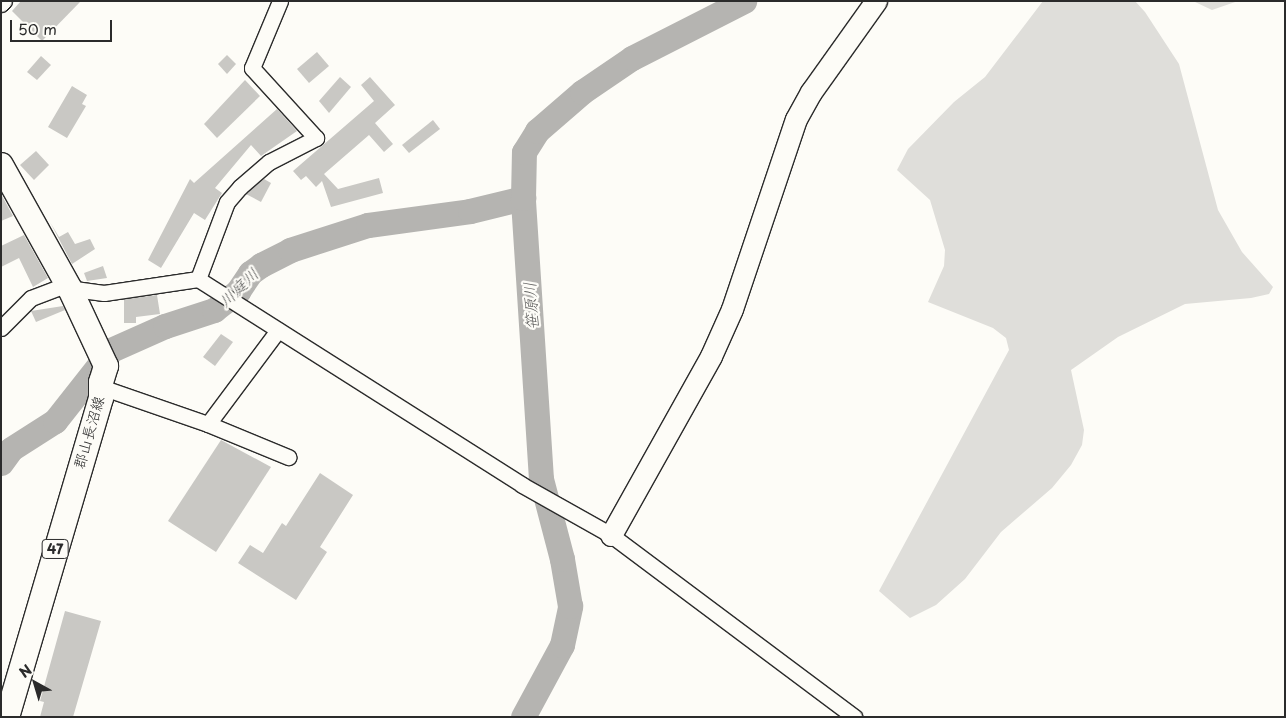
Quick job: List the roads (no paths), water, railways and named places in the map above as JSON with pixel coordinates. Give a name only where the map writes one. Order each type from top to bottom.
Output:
[{"type":"main road","name":"郡山長沼線","points":[[1,165],[70,289],[96,341],[106,366],[101,385],[101,398],[81,455],[7,717]]},
{"type":"street","points":[[204,282],[227,202],[240,187],[269,162],[316,138],[252,68],[280,1]]},
{"type":"street","points":[[611,535],[711,356],[729,317],[796,119],[811,92],[876,1]]},
{"type":"street","points":[[1,328],[31,298],[60,287],[104,293],[204,282],[522,485],[585,523],[611,535],[854,717]]},
{"type":"street","points":[[208,424],[278,330]]},
{"type":"street","points":[[101,385],[208,424],[288,457]]},
{"type":"waterway","name":"笹原川","points":[[523,717],[562,645],[570,606],[562,559],[541,479],[523,198],[524,152],[537,131],[582,92],[632,58],[744,1]]},
{"type":"waterway","name":"川庭川","points":[[1,463],[11,449],[55,421],[111,350],[165,326],[214,310],[238,291],[250,273],[290,250],[368,225],[470,211],[523,198]]}]
